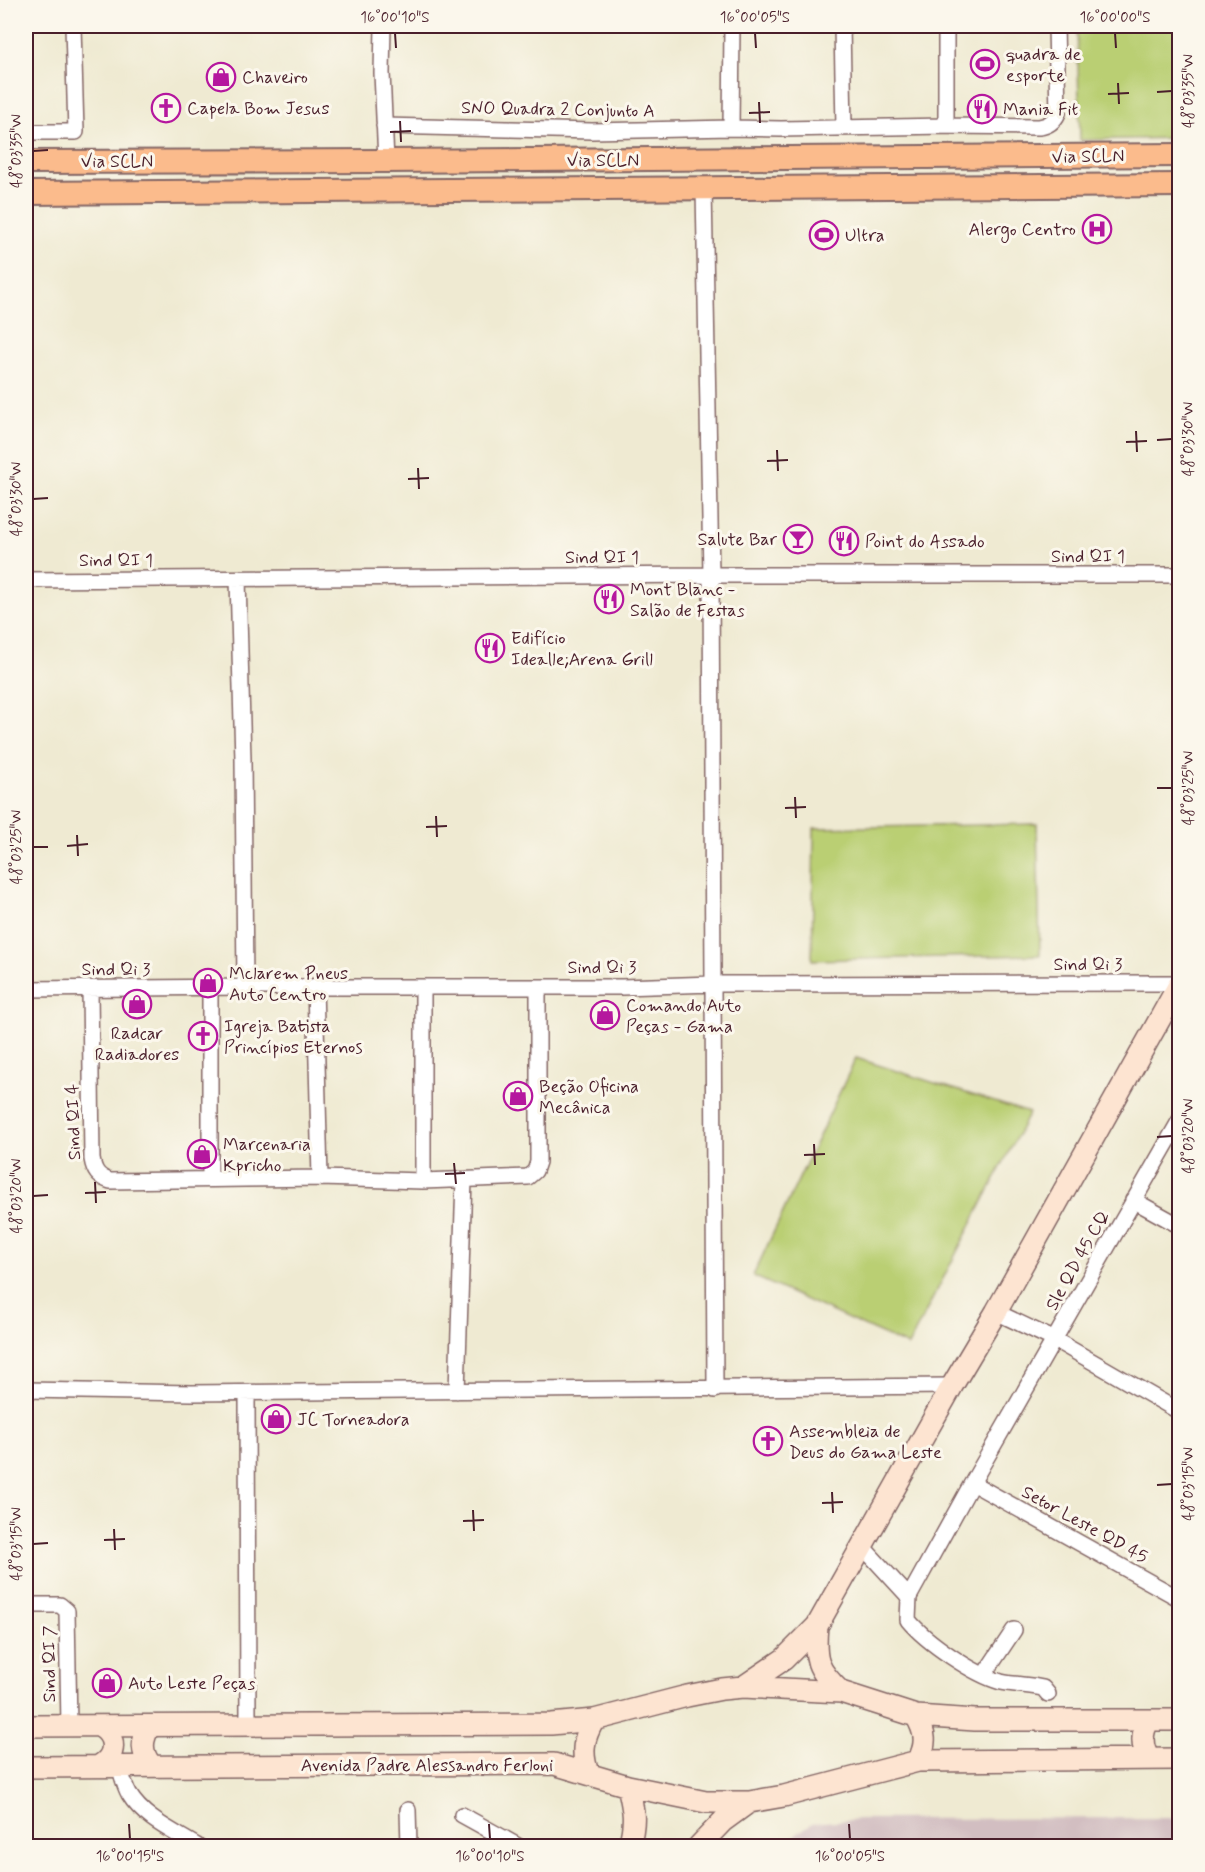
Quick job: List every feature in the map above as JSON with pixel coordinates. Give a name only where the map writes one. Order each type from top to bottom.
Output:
[{"type":"main road","points":[[1123,186],[1120,173],[1126,155]]},
{"type":"main road","name":"Via SCLN","points":[[26,162],[1179,155]]},
{"type":"main road","points":[[1080,156],[1088,165],[1090,172],[1083,186]]},
{"type":"main road","points":[[155,192],[161,177],[156,161]]},
{"type":"main road","points":[[190,161],[186,180],[190,192]]},
{"type":"main road","name":"Via SCLN","points":[[26,193],[1179,185]]},
{"type":"main road","points":[[743,1687],[784,1659],[817,1626],[996,1312],[1179,983]]},
{"type":"main road","points":[[817,1626],[815,1649],[817,1660],[822,1672],[842,1692]]},
{"type":"main road","points":[[26,1726],[551,1724],[594,1720],[687,1696],[743,1687],[842,1692],[916,1716],[975,1720],[1179,1719]]},
{"type":"main road","points":[[916,1716],[924,1729],[926,1739],[924,1750],[918,1761]]},
{"type":"main road","points":[[588,1773],[583,1752],[585,1738],[594,1720]]},
{"type":"main road","points":[[1149,1720],[1143,1734],[1143,1745],[1149,1760]]},
{"type":"main road","points":[[99,1726],[111,1737],[110,1757],[106,1762],[109,1766]]},
{"type":"main road","points":[[150,1726],[143,1745],[144,1754],[151,1765]]},
{"type":"main road","name":"Avenida Padre Alessandro Ferloni","points":[[26,1767],[554,1764],[628,1786],[698,1801],[749,1802],[784,1796],[918,1761],[1179,1759]]},
{"type":"main road","points":[[628,1786],[635,1813],[629,1846]]},
{"type":"main road","points":[[699,1846],[723,1821],[749,1802]]},
{"type":"street","points":[[26,132],[76,132],[74,26]]},
{"type":"street","points":[[383,26],[386,161]]},
{"type":"street","points":[[731,128],[732,26]]},
{"type":"street","points":[[842,26],[844,128]]},
{"type":"street","points":[[946,26],[946,126]]},
{"type":"street","name":"SNO Quadra 2 Conjunto A","points":[[384,126],[592,131],[1046,126],[1056,119],[1058,113],[1056,26]]},
{"type":"street","points":[[704,189],[711,576],[715,1390]]},
{"type":"street","name":"Sind QI 1","points":[[26,580],[1179,575]]},
{"type":"street","points":[[238,579],[243,760],[245,987]]},
{"type":"street","name":"Sind Qi 3","points":[[26,989],[1179,983]]},
{"type":"street","points":[[315,986],[320,1178]]},
{"type":"street","points":[[423,987],[423,1181]]},
{"type":"street","name":"Sind QI 4","points":[[90,989],[92,1159],[96,1172],[101,1178],[110,1181],[320,1178],[423,1181],[528,1177],[536,1171],[538,1162],[538,987]]},
{"type":"street","points":[[210,988],[210,1179]]},
{"type":"street","name":"Sle QD 45 CQ","points":[[1055,1340],[1179,1123]]},
{"type":"street","points":[[457,1391],[464,1180]]},
{"type":"street","points":[[1133,1200],[1179,1226]]},
{"type":"street","points":[[996,1312],[1055,1340],[1179,1412]]},
{"type":"street","points":[[1048,1694],[1043,1688],[1003,1682],[984,1675],[917,1631],[908,1620],[909,1597],[1055,1340]]},
{"type":"street","points":[[26,1390],[247,1393],[952,1386]]},
{"type":"street","points":[[247,1393],[248,1726]]},
{"type":"street","name":"Setor Leste QD 45","points":[[972,1483],[1179,1599]]},
{"type":"street","points":[[862,1546],[909,1597]]},
{"type":"street","name":"Sind QI 7","points":[[26,1605],[60,1605],[68,1611],[69,1726]]},
{"type":"street","points":[[984,1675],[1014,1630]]},
{"type":"street","points":[[109,1766],[139,1808],[197,1846]]},
{"type":"street","points":[[408,1810],[409,1846]]},
{"type":"street","points":[[462,1815],[518,1846]]},
{"type":"shaded area","points":[[1179,1818],[1179,1846],[780,1846],[812,1823],[861,1819]]},
{"type":"green space","points":[[1077,26],[1179,26],[1179,138],[1080,140]]},
{"type":"green space","points":[[1037,824],[1040,955],[812,960],[814,828]]},
{"type":"green space","points":[[856,1058],[1029,1113],[908,1346],[753,1276]]},
{"type":"place","name":"quadra de esporte","points":[[985,64]]},
{"type":"place","name":"Chaveiro","points":[[221,77]]},
{"type":"place","name":"Capela Bom Jesus","points":[[166,108]]},
{"type":"place","name":"Mania Fit","points":[[982,109]]},
{"type":"place","name":"Alergo Centro","points":[[1097,229]]},
{"type":"place","name":"Ultra","points":[[824,235]]},
{"type":"place","name":"Salute Bar","points":[[798,539]]},
{"type":"place","name":"Point do Assado","points":[[844,541]]},
{"type":"place","name":"Mont Blanc - Salão de Festas","points":[[609,599]]},
{"type":"place","name":"Edifício Idealle;Arena Grill","points":[[490,648]]},
{"type":"place","name":"Mclarem Pneus Auto Centro","points":[[208,983]]},
{"type":"place","name":"Radcar Radiadores","points":[[137,1004]]},
{"type":"place","name":"Comando Auto Peças - Gama","points":[[605,1015]]},
{"type":"place","name":"Igreja Batista Princípios Eternos","points":[[203,1036]]},
{"type":"place","name":"Beção Oficina Mecânica","points":[[518,1096]]},
{"type":"place","name":"Marcenaria Kpricho","points":[[202,1154]]},
{"type":"place","name":"JC Torneadora","points":[[276,1419]]},
{"type":"place","name":"Assembleia de Deus do Gama Leste","points":[[768,1441]]},
{"type":"place","name":"Auto Leste Peças","points":[[107,1683]]}]
